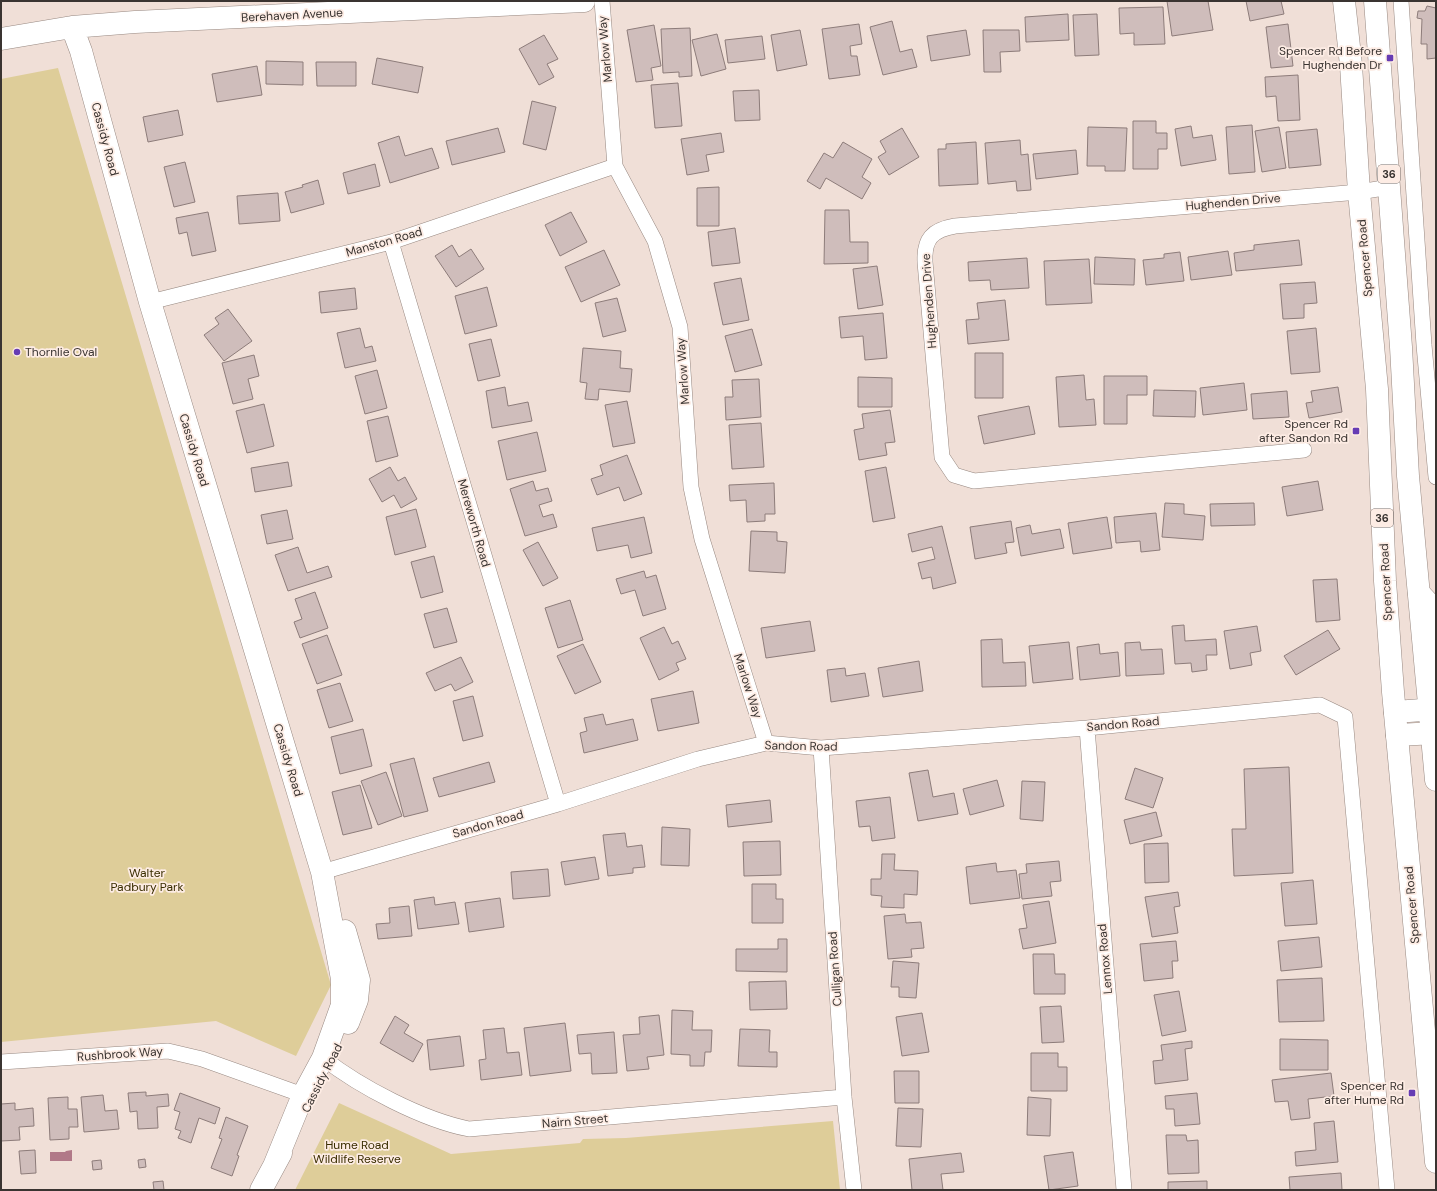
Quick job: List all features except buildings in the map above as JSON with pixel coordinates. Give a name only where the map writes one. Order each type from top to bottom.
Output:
[{"type":"main road","name":"Berehaven Avenue","points":[[1,40],[72,27],[336,7],[584,1]]},
{"type":"main road","name":"Spencer Road","points":[[1344,1],[1351,65],[1359,192],[1377,389],[1385,581],[1395,712],[1436,1162]]},
{"type":"main road","name":"36","points":[[1375,1],[1390,187],[1408,476],[1419,593],[1433,709],[1436,780]]},
{"type":"main road","name":"Cassidy Road","points":[[72,27],[81,51],[150,302],[322,872],[340,915],[359,980],[357,1000],[261,1190]]},
{"type":"main road","points":[[1419,593],[1431,606],[1436,645]]},
{"type":"main road","points":[[1395,712],[1433,709]]},
{"type":"main road","points":[[1397,735],[1434,733]]},
{"type":"main road","points":[[1436,1002],[1436,1036]]},
{"type":"main road","name":"Cassidy Road","points":[[274,1166],[303,1095],[327,1061]]},
{"type":"street","name":"Marlow Way","points":[[602,1],[615,166],[655,241],[680,327],[691,487],[697,517],[702,539],[766,743]]},
{"type":"street","points":[[1401,1],[1424,337],[1436,477]]},
{"type":"street","name":"Manston Road","points":[[150,302],[391,242],[615,166]]},
{"type":"street","name":"Hughenden Drive","points":[[1304,450],[974,481],[954,475],[942,457],[925,252],[928,240],[942,228],[955,226],[1359,192],[1390,187]]},
{"type":"street","name":"Mereworth Road","points":[[391,242],[558,804]]},
{"type":"street","name":"Sandon Road","points":[[322,872],[558,804],[698,759],[766,743],[821,748],[1087,728],[1320,705],[1345,717],[1387,1190]]},
{"type":"street","name":"Lennox Road","points":[[1087,728],[1124,1190]]},
{"type":"street","name":"Culligan Road","points":[[821,748],[844,1097],[854,1190]]},
{"type":"street","name":"Rushbrook Way","points":[[1,1062],[168,1051],[202,1059],[303,1095]]},
{"type":"street","name":"Nairn Street","points":[[327,1061],[380,1094],[447,1124],[469,1129],[844,1097]]},
{"type":"green space","name":"Walter Padbury Park","points":[[58,68],[331,985],[296,1056],[216,1021],[1,1042],[1,79]]},
{"type":"green space","name":"Hume Road Wildlife Reserve","points":[[339,1103],[451,1154],[580,1143],[583,1139],[626,1138],[833,1121],[840,1190],[295,1190]]},
{"type":"shaded area","points":[[72,1150],[72,1161],[50,1161],[50,1152],[65,1152]]},
{"type":"place","name":"Spencer Rd Before Hughenden Dr","points":[[1390,58]]},
{"type":"place","name":"Thornlie Oval","points":[[17,352]]},
{"type":"place","name":"Spencer Rd after Sandon Rd","points":[[1356,431]]},
{"type":"place","name":"Spencer Rd after Hume Rd","points":[[1412,1093]]}]
